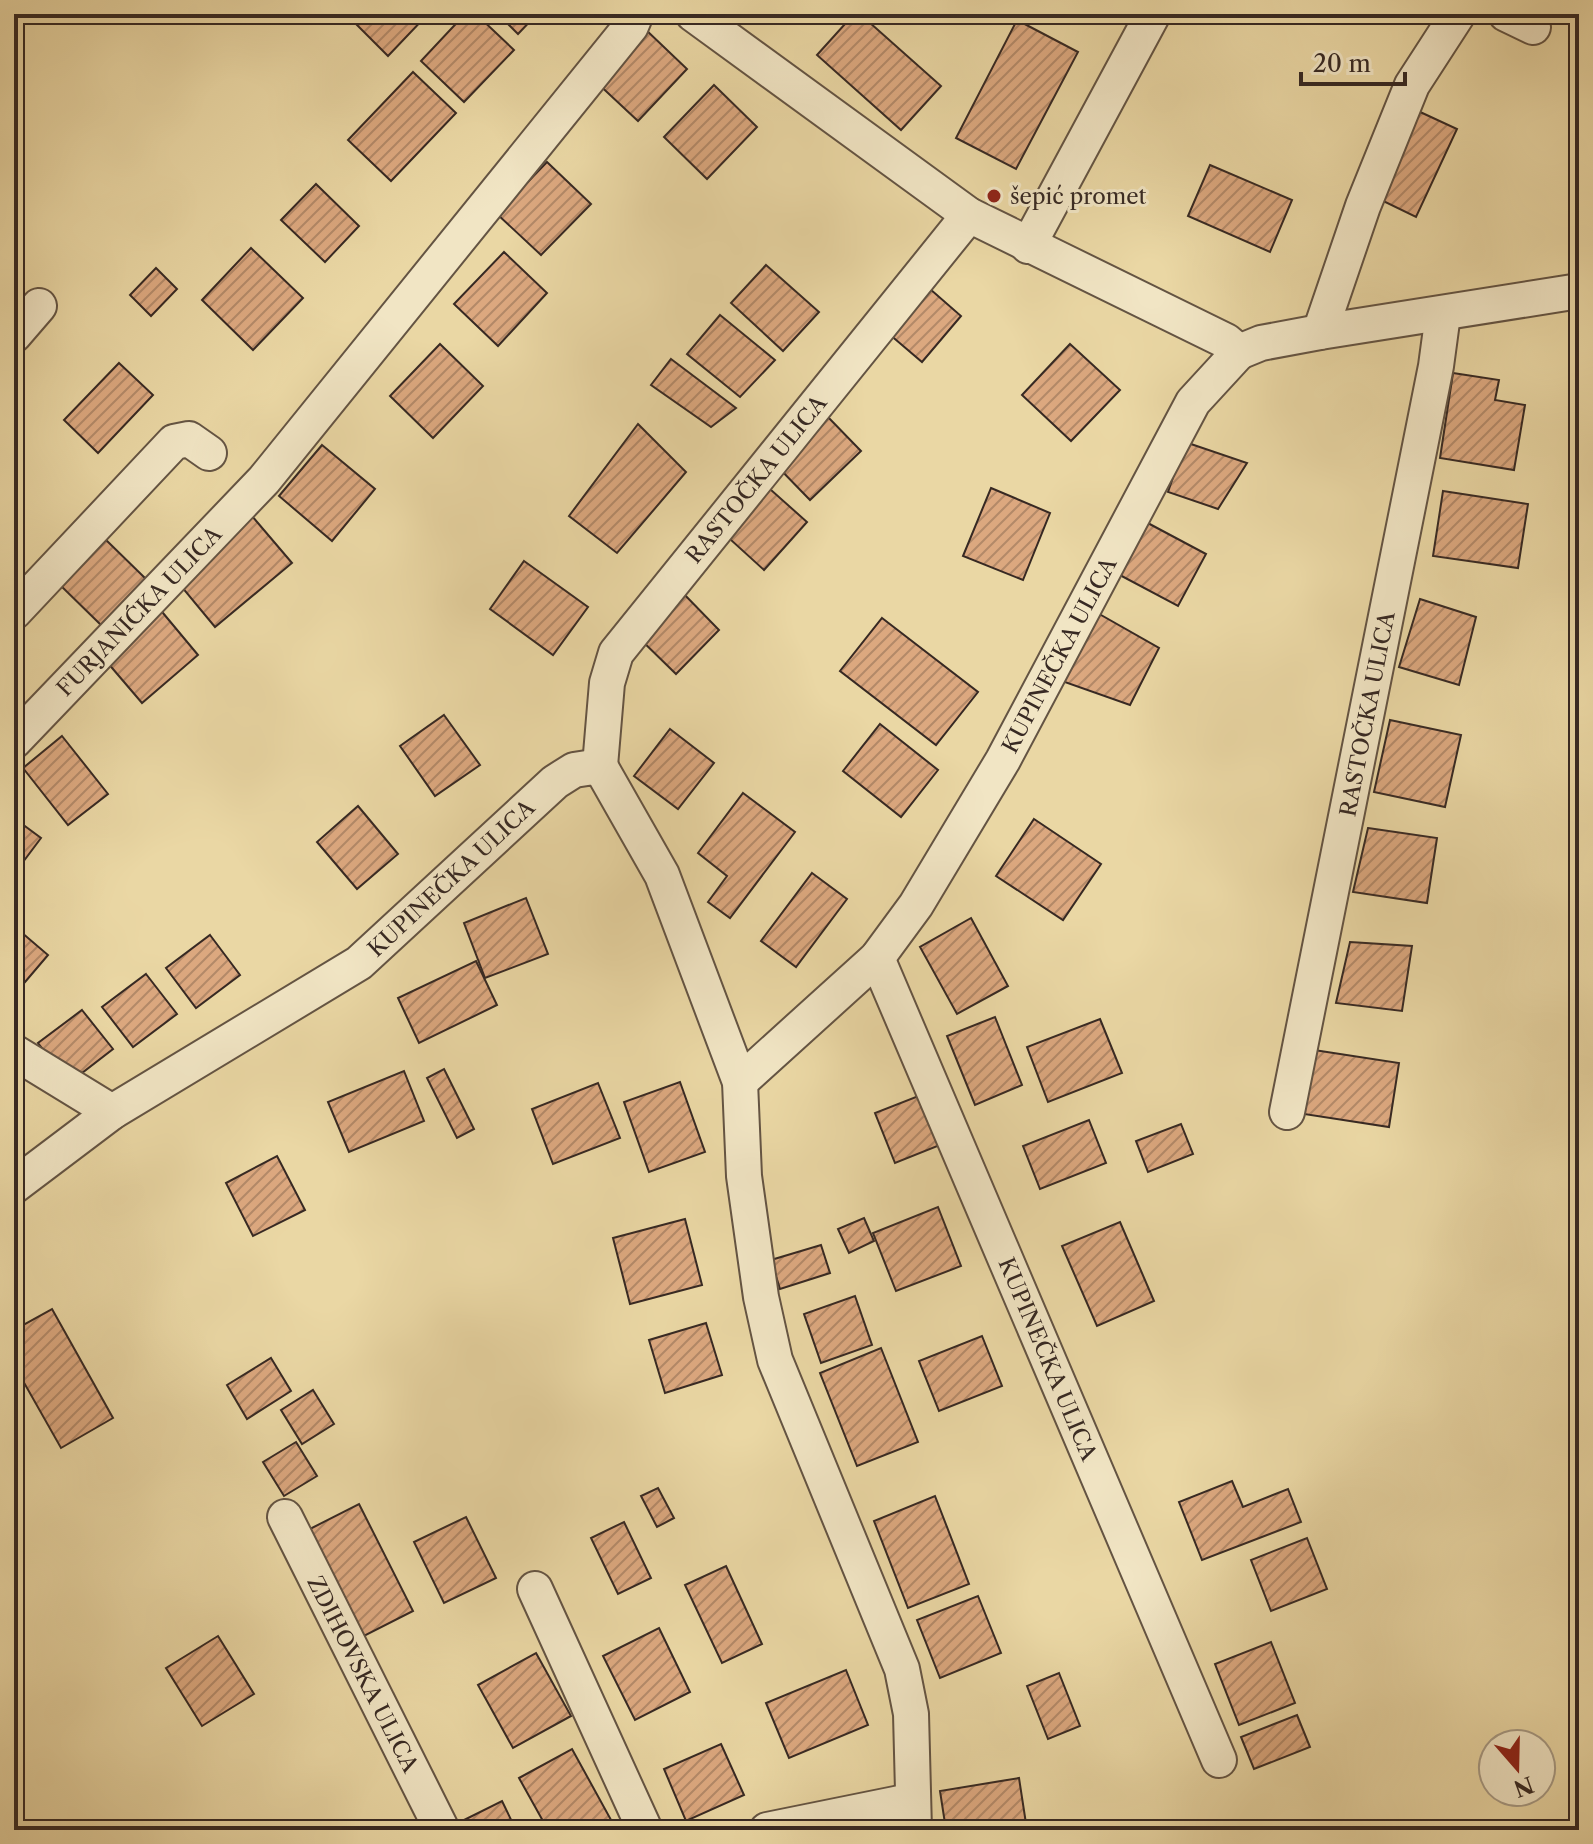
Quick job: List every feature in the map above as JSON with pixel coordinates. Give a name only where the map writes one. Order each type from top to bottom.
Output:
[{"type":"street","name":"FURJANIĆKA ULICA","points":[[14,741],[264,480],[631,26],[636,14]]},
{"type":"street","points":[[693,14],[969,215],[1226,341],[1239,352],[1261,343],[1320,332],[1579,291]]},
{"type":"street","points":[[1028,246],[1153,14]]},
{"type":"street","points":[[1320,332],[1363,206],[1412,85],[1458,14]]},
{"type":"street","name":"RASTOČKA ULICA","points":[[600,766],[607,683],[616,653],[969,215]]},
{"type":"street","points":[[14,335],[39,306]]},
{"type":"street","name":"RASTOČKA ULICA","points":[[1287,1112],[1436,366],[1443,314]]},
{"type":"street","name":"KUPINEČKA ULICA","points":[[740,1082],[877,958],[916,905],[1003,760],[1193,402],[1239,352]]},
{"type":"street","points":[[14,612],[174,442],[189,439],[209,453]]},
{"type":"street","points":[[600,766],[662,875],[740,1082],[744,1176],[761,1297],[775,1360],[902,1669],[911,1714],[912,1816],[767,1830]]},
{"type":"street","name":"KUPINEČKA ULICA","points":[[14,1186],[112,1112],[359,963],[555,782],[574,770],[600,766]]},
{"type":"street","name":"KUPINEČKA ULICA","points":[[877,958],[1219,1760]]},
{"type":"street","points":[[14,1052],[112,1112]]},
{"type":"street","name":"ZDIHOVSKA ULICA","points":[[285,1517],[442,1830]]},
{"type":"street","points":[[535,1589],[645,1830]]},
{"type":"building","points":[[346,14],[428,14],[388,56]]},
{"type":"building","points":[[465,14],[476,14],[514,50],[464,102],[421,61]]},
{"type":"building","points":[[498,14],[537,14],[518,34]]},
{"type":"building","points":[[854,14],[860,14],[941,86],[901,130],[817,55]]},
{"type":"building","points":[[1017,20],[1078,52],[1016,169],[956,138]]},
{"type":"building","points":[[644,28],[687,69],[638,121],[594,80]]},
{"type":"building","points":[[413,72],[456,113],[391,181],[348,140]]},
{"type":"building","points":[[714,85],[757,127],[707,179],[664,137]]},
{"type":"building","points":[[1418,111],[1457,129],[1416,217],[1377,198]]},
{"type":"building","points":[[547,162],[591,204],[541,255],[497,214]]},
{"type":"building","points":[[1210,165],[1292,200],[1270,252],[1188,216]]},
{"type":"building","points":[[316,184],[359,226],[325,262],[281,220]]},
{"type":"building","points":[[251,248],[303,298],[253,350],[202,300]]},
{"type":"building","points":[[504,252],[547,293],[498,346],[454,304]]},
{"type":"building","points":[[766,265],[819,312],[783,351],[731,303]]},
{"type":"building","points":[[156,268],[177,289],[151,316],[130,295]]},
{"type":"building","points":[[922,282],[961,316],[922,362],[882,328]]},
{"type":"building","points":[[720,315],[775,360],[740,397],[687,354]]},
{"type":"building","points":[[440,344],[483,386],[433,438],[390,396]]},
{"type":"building","points":[[1070,344],[1120,390],[1071,441],[1022,395]]},
{"type":"building","points":[[671,359],[736,408],[711,427],[651,385]]},
{"type":"building","points":[[119,363],[153,395],[98,453],[64,420]]},
{"type":"building","points":[[1453,373],[1499,380],[1495,400],[1525,405],[1514,470],[1440,458]]},
{"type":"building","points":[[825,414],[861,451],[810,500],[774,463]]},
{"type":"building","points":[[638,424],[686,472],[617,553],[569,516]]},
{"type":"building","points":[[1185,442],[1247,463],[1218,509],[1168,492]]},
{"type":"building","points":[[322,445],[375,489],[332,541],[279,496]]},
{"type":"building","points":[[762,482],[807,522],[764,570],[720,530]]},
{"type":"building","points":[[991,488],[1050,513],[1023,580],[963,556]]},
{"type":"building","points":[[1443,491],[1528,504],[1518,568],[1433,556]]},
{"type":"building","points":[[252,516],[292,563],[215,627],[176,580]]},
{"type":"building","points":[[1144,521],[1206,554],[1178,606],[1116,573]]},
{"type":"building","points":[[103,537],[146,579],[101,625],[57,582]]},
{"type":"building","points":[[524,561],[588,607],[553,655],[490,609]]},
{"type":"building","points":[[679,589],[719,630],[676,674],[635,634]]},
{"type":"building","points":[[1420,599],[1476,617],[1459,685],[1399,667]]},
{"type":"building","points":[[158,607],[198,655],[142,703],[101,655]]},
{"type":"building","points":[[1094,611],[1159,648],[1130,705],[1059,680]]},
{"type":"building","points":[[882,618],[978,692],[936,745],[840,671]]},
{"type":"building","points":[[444,715],[480,765],[435,796],[400,746]]},
{"type":"building","points":[[1390,720],[1461,735],[1445,807],[1374,792]]},
{"type":"building","points":[[880,724],[938,770],[901,817],[843,771]]},
{"type":"building","points":[[670,729],[714,763],[678,809],[634,776]]},
{"type":"building","points":[[62,736],[108,794],[68,825],[23,768]]},
{"type":"building","points":[[743,793],[795,832],[730,918],[708,902],[727,876],[698,853]]},
{"type":"building","points":[[358,806],[398,854],[357,889],[317,842]]},
{"type":"building","points":[[14,818],[41,838],[14,874]]},
{"type":"building","points":[[1034,819],[1101,864],[1063,920],[996,876]]},
{"type":"building","points":[[1368,828],[1437,838],[1427,903],[1353,892]]},
{"type":"building","points":[[812,873],[847,899],[796,967],[761,941]]},
{"type":"building","points":[[526,898],[548,954],[485,978],[464,923]]},
{"type":"building","points":[[971,918],[1008,986],[957,1014],[920,947]]},
{"type":"building","points":[[14,926],[48,955],[14,995]]},
{"type":"building","points":[[210,935],[240,975],[196,1008],[166,968]]},
{"type":"building","points":[[1350,942],[1412,946],[1402,1011],[1336,1003]]},
{"type":"building","points":[[476,961],[497,1005],[419,1043],[398,998]]},
{"type":"building","points":[[146,974],[177,1014],[133,1047],[102,1007]]},
{"type":"building","points":[[82,1010],[113,1049],[69,1083],[38,1043]]},
{"type":"building","points":[[995,1017],[1022,1085],[975,1105],[947,1036]]},
{"type":"building","points":[[1100,1019],[1122,1073],[1048,1102],[1027,1047]]},
{"type":"building","points":[[1314,1050],[1399,1063],[1389,1127],[1304,1114]]},
{"type":"building","points":[[444,1069],[474,1129],[457,1138],[427,1078]]},
{"type":"building","points":[[404,1071],[424,1121],[349,1152],[328,1102]]},
{"type":"building","points":[[680,1082],[705,1152],[649,1172],[624,1102]]},
{"type":"building","points":[[598,1083],[620,1138],[553,1164],[532,1109]]},
{"type":"building","points":[[921,1095],[940,1145],[895,1163],[875,1113]]},
{"type":"building","points":[[1089,1120],[1106,1163],[1040,1189],[1023,1146]]},
{"type":"building","points":[[1181,1124],[1193,1154],[1148,1172],[1136,1141]]},
{"type":"building","points":[[277,1156],[305,1210],[253,1236],[226,1183]]},
{"type":"building","points":[[938,1207],[961,1266],[896,1291],[873,1233]]},
{"type":"building","points":[[864,1218],[874,1241],[849,1253],[838,1229]]},
{"type":"building","points":[[685,1219],[702,1285],[630,1304],[613,1238]]},
{"type":"building","points":[[1120,1222],[1154,1301],[1097,1326],[1062,1246]]},
{"type":"building","points":[[821,1245],[830,1273],[780,1289],[771,1260]]},
{"type":"building","points":[[855,1296],[872,1345],[821,1363],[804,1314]]},
{"type":"building","points":[[52,1309],[113,1418],[61,1448],[14,1365],[14,1330]]},
{"type":"building","points":[[706,1323],[722,1375],[665,1393],[649,1340]]},
{"type":"building","points":[[982,1336],[1002,1386],[939,1411],[919,1361]]},
{"type":"building","points":[[881,1348],[918,1442],[857,1466],[820,1373]]},
{"type":"building","points":[[271,1358],[291,1391],[247,1419],[227,1385]]},
{"type":"building","points":[[313,1390],[334,1424],[302,1444],[281,1410]]},
{"type":"building","points":[[296,1442],[317,1476],[284,1496],[263,1462]]},
{"type":"building","points":[[1232,1481],[1243,1507],[1288,1489],[1301,1522],[1202,1560],[1179,1502]]},
{"type":"building","points":[[658,1488],[674,1518],[657,1527],[641,1496]]},
{"type":"building","points":[[935,1496],[969,1584],[908,1608],[874,1521]]},
{"type":"building","points":[[359,1504],[413,1611],[358,1639],[304,1532]]},
{"type":"building","points":[[466,1517],[496,1578],[444,1603],[414,1542]]},
{"type":"building","points":[[624,1522],[651,1578],[618,1594],[591,1538]]},
{"type":"building","points":[[1307,1538],[1327,1589],[1271,1611],[1251,1560]]},
{"type":"building","points":[[726,1566],[762,1644],[722,1663],[685,1585]]},
{"type":"building","points":[[978,1596],[1001,1653],[940,1678],[917,1620]]},
{"type":"building","points":[[659,1628],[690,1692],[635,1720],[603,1656]]},
{"type":"building","points":[[218,1636],[254,1694],[202,1726],[166,1668]]},
{"type":"building","points":[[1271,1642],[1295,1703],[1239,1725],[1215,1664]]},
{"type":"building","points":[[536,1653],[571,1716],[513,1748],[478,1685]]},
{"type":"building","points":[[846,1670],[868,1725],[789,1758],[766,1703]]},
{"type":"building","points":[[1059,1673],[1080,1726],[1048,1739],[1027,1686]]},
{"type":"building","points":[[1297,1715],[1310,1747],[1254,1769],[1241,1737]]},
{"type":"building","points":[[721,1744],[744,1795],[686,1821],[664,1769]]},
{"type":"building","points":[[572,1749],[615,1830],[548,1830],[519,1778]]},
{"type":"building","points":[[1019,1778],[1027,1830],[946,1830],[940,1791]]},
{"type":"building","points":[[502,1801],[516,1830],[462,1830],[458,1823]]},
{"type":"place","name":"šepić promet","points":[[994,196]]}]
